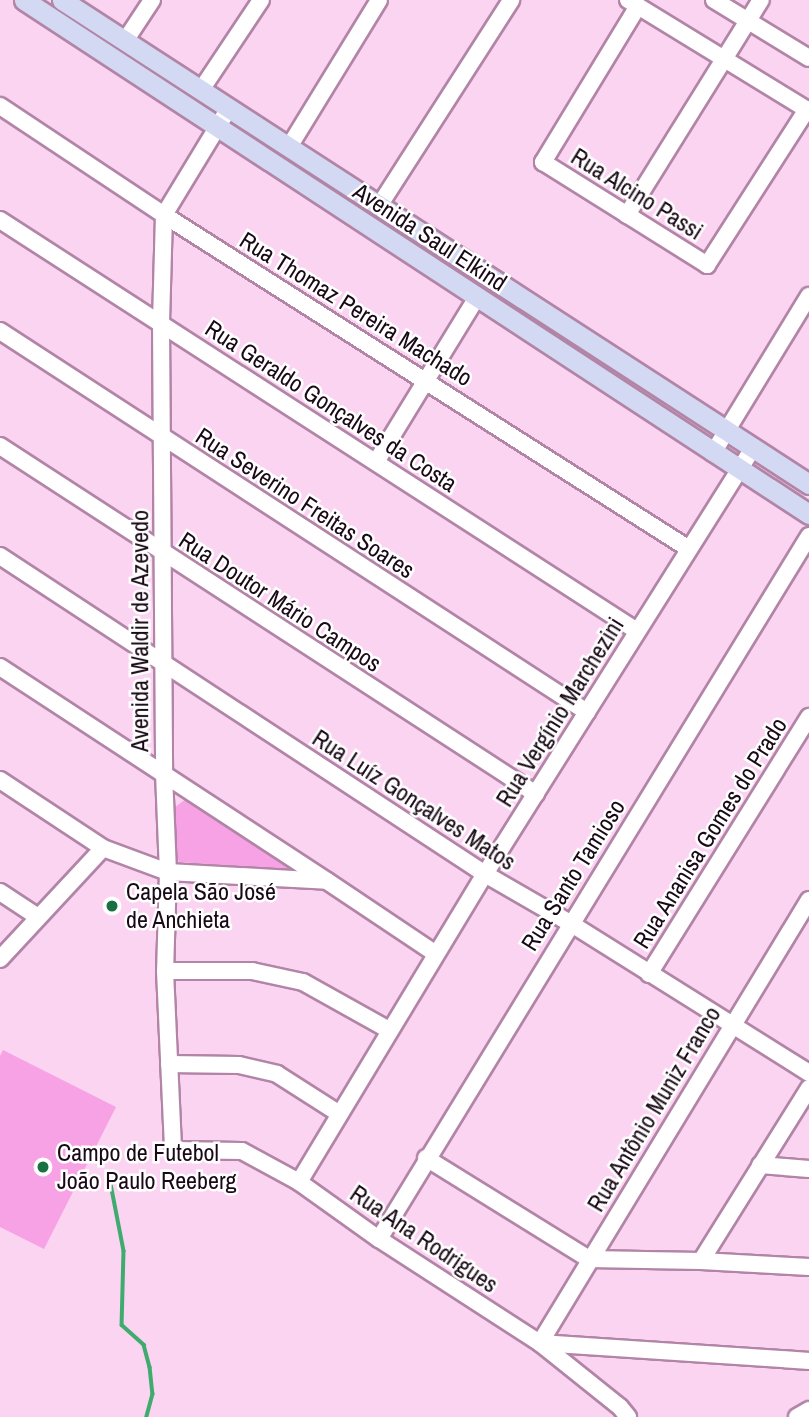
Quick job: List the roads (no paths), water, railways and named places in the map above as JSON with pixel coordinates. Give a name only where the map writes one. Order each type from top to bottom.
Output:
[{"type":"main road","name":"Avenida Saul Elkind","points":[[24,0],[809,514]]},
{"type":"main road","name":"Avenida Saul Elkind","points":[[62,0],[809,484]]},
{"type":"main road","points":[[399,246],[413,227]]},
{"type":"street","points":[[125,41],[152,0]]},
{"type":"street","points":[[201,90],[261,0]]},
{"type":"street","points":[[289,147],[379,0]]},
{"type":"street","points":[[379,206],[511,0]]},
{"type":"street","points":[[714,0],[809,58]]},
{"type":"street","points":[[626,215],[761,0]]},
{"type":"street","points":[[633,3],[808,110]]},
{"type":"street","name":"Rua Alcino Passi","points":[[633,3],[543,162],[707,265],[808,110]]},
{"type":"street","name":"Rua Thomaz Pereira Machado","points":[[0,106],[164,215],[689,549]]},
{"type":"street","points":[[164,215],[229,108]]},
{"type":"street","name":"Avenida Waldir de Azevedo","points":[[164,215],[161,324],[163,773],[167,872],[165,971],[173,1150]]},
{"type":"street","name":"Rua Geraldo Gonçalves da Costa","points":[[0,220],[637,631]]},
{"type":"street","points":[[713,453],[809,296]]},
{"type":"street","points":[[376,462],[477,297]]},
{"type":"street","name":"Rua Severino Freitas Soares","points":[[0,331],[587,712]]},
{"type":"street","name":"Rua Doutor Mário Campos","points":[[0,446],[536,794]]},
{"type":"street","name":"Rua Vergínio Marchezini","points":[[299,1182],[338,1113],[485,874],[753,448]]},
{"type":"street","name":"Rua Santo Tamioso","points":[[379,1239],[426,1158],[809,536]]},
{"type":"street","name":"Rua Luíz Gonçalves Matos","points":[[0,556],[485,874],[570,923],[809,1073]]},
{"type":"street","points":[[0,667],[436,954]]},
{"type":"street","name":"Rua Ananisa Gomes do Prado","points":[[649,974],[809,717]]},
{"type":"street","points":[[0,780],[103,848],[167,872],[327,881]]},
{"type":"street","points":[[0,960],[103,848]]},
{"type":"street","points":[[0,892],[38,917]]},
{"type":"street","name":"Rua Antônio Muniz Franco","points":[[540,1343],[809,900]]},
{"type":"street","points":[[165,971],[252,971],[303,982],[390,1030]]},
{"type":"street","points":[[169,1064],[239,1065],[277,1074],[338,1113]]},
{"type":"street","points":[[701,1261],[809,1088]]},
{"type":"street","name":"Rua Ana Rodrigues","points":[[173,1150],[242,1151],[299,1182],[379,1239],[540,1343],[620,1407],[628,1417]]},
{"type":"street","points":[[426,1158],[589,1259],[809,1267]]},
{"type":"street","points":[[760,1166],[809,1169]]},
{"type":"street","points":[[540,1343],[809,1361]]},
{"type":"street","points":[[797,1417],[809,1410]]},
{"type":"waterway","points":[[111,1184],[124,1251],[122,1325],[144,1345],[150,1367],[153,1394],[147,1417]]},
{"type":"place","name":"Capela São José de Anchieta","points":[[112,906]]},
{"type":"place","name":"Campo de Futebol João Paulo Reeberg","points":[[43,1167]]}]
